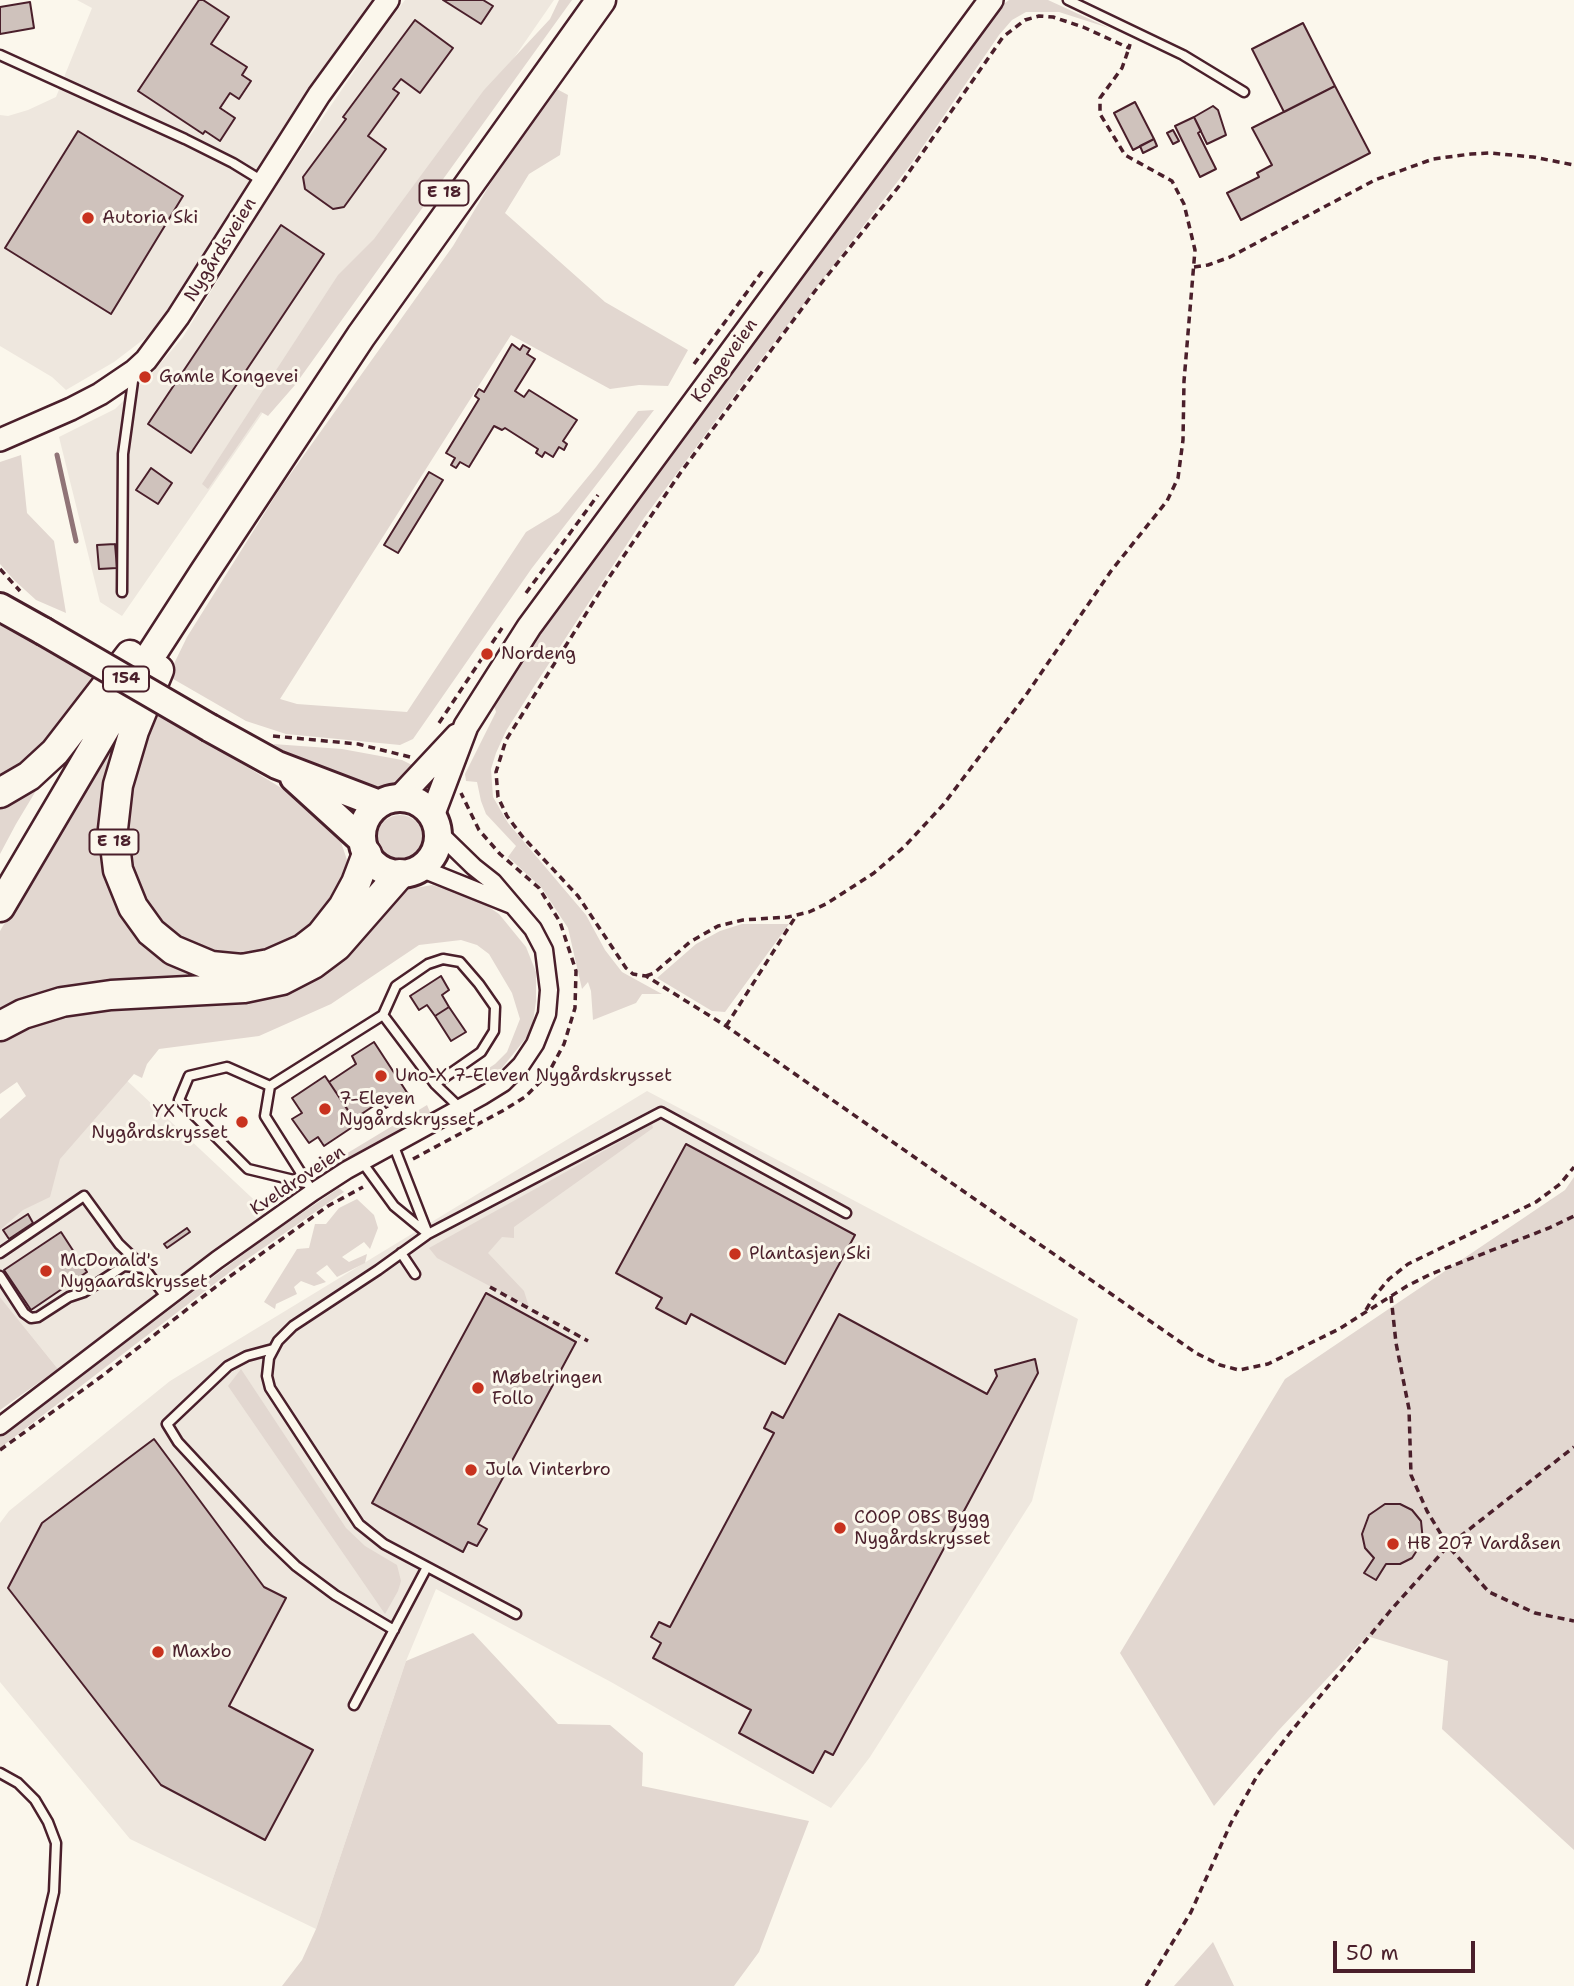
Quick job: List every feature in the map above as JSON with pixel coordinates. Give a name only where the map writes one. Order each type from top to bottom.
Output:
[{"type":"highway","name":"E 18","points":[[0,881],[153,625],[348,330],[472,153],[584,0]]},
{"type":"highway","name":"E 18","points":[[0,907],[122,700],[361,336],[601,0]]},
{"type":"highway","name":"E 18","points":[[257,493],[161,665],[134,732],[118,785],[113,829],[118,870],[133,906],[151,932],[173,950],[211,966],[242,969],[269,964],[303,949],[321,935],[343,908],[364,847]]},
{"type":"highway","name":"E 18","points":[[0,793],[29,776],[55,752],[153,625]]},
{"type":"highway","points":[[0,1026],[23,1014],[62,1002],[111,995],[244,988],[282,980],[313,964],[337,946],[410,871]]},
{"type":"main road","name":"Kongeveien","points":[[435,824],[437,774],[529,627],[991,0]]},
{"type":"main road","name":"154","points":[[0,607],[277,765],[310,791],[381,868],[410,871]]},
{"type":"main road","name":"154","points":[[277,765],[389,801],[418,803],[435,824]]},
{"type":"main road","name":"Kongeveien","points":[[389,801],[437,774]]},
{"type":"main road","points":[[364,847],[366,820],[389,801]]},
{"type":"main road","points":[[410,871],[434,852],[435,824]]},
{"type":"street","name":"Nygårdsveien","points":[[0,440],[71,410],[134,371],[169,331],[342,61],[388,0]]},
{"type":"street","name":"Kveldroveien","points":[[0,1426],[309,1187],[460,1108],[503,1083],[521,1065],[535,1044],[547,1014],[550,990],[544,950],[533,929],[514,905],[494,882],[474,867],[435,824]]},
{"type":"street","points":[[410,871],[514,905]]},
{"type":"lane","points":[[1068,0],[1182,55],[1244,92]]},
{"type":"lane","points":[[0,55],[184,139],[264,182]]},
{"type":"lane","points":[[122,592],[122,454],[134,371]]},
{"type":"lane","points":[[309,1187],[265,1116],[270,1086],[383,1015],[396,986],[428,964],[443,959],[460,962],[479,984],[495,1007],[494,1031],[481,1052],[435,1084]]},
{"type":"lane","points":[[383,1015],[435,1084],[460,1108]]},
{"type":"lane","points":[[270,1086],[227,1068],[189,1076],[179,1100],[248,1169],[309,1187]]},
{"type":"lane","points":[[516,1614],[370,1535],[347,1509],[270,1388],[268,1367],[273,1349],[293,1326],[428,1234],[661,1112],[846,1213]]},
{"type":"lane","points":[[393,1144],[428,1234]]},
{"type":"lane","points":[[362,1161],[394,1206],[428,1234]]},
{"type":"lane","points":[[0,1252],[85,1196],[119,1244],[144,1268],[167,1298]]},
{"type":"lane","points":[[401,1253],[415,1274]]},
{"type":"lane","points":[[0,1276],[30,1318],[38,1317],[69,1297],[84,1292],[124,1266],[144,1268]]},
{"type":"lane","points":[[273,1349],[247,1356],[228,1366],[167,1424],[178,1442],[296,1566],[335,1595],[394,1630]]},
{"type":"lane","points":[[354,1705],[427,1567]]},
{"type":"lane","points":[[0,1773],[18,1783],[35,1800],[48,1822],[55,1843],[54,1892],[32,1986]]},
{"type":"path","points":[[1129,48],[1054,17],[1039,16],[1025,20],[1003,37],[900,185],[815,291],[681,472],[581,620],[506,740],[495,781],[498,797],[507,816],[522,836],[579,897],[626,968],[633,974],[646,976],[726,1026],[1196,1353],[1220,1365],[1239,1370],[1258,1367],[1304,1347],[1431,1274],[1574,1216]]},
{"type":"path","points":[[646,976],[654,973],[690,942],[718,926],[743,919],[798,914],[825,904],[874,873],[921,831],[1026,695],[1111,571],[1167,501],[1178,478],[1183,440],[1184,381],[1194,267],[1193,238],[1178,191],[1166,177],[1125,155],[1100,114],[1100,98],[1122,68],[1134,32]]},
{"type":"path","points":[[1194,267],[1230,257],[1375,180],[1433,159],[1490,153],[1574,165]]},
{"type":"path","points":[[269,735],[296,740],[358,744],[416,758],[437,774],[464,796],[479,830],[500,854],[539,888],[560,922],[576,971],[575,1008],[564,1044],[549,1072],[532,1090],[504,1110],[401,1166]]},
{"type":"path","points":[[726,1026],[798,914]]},
{"type":"path","points":[[1365,1312],[1389,1279],[1408,1264],[1536,1202],[1560,1184],[1574,1167]]},
{"type":"path","points":[[0,1450],[103,1376],[229,1277],[328,1206],[375,1180]]},
{"type":"path","points":[[490,1287],[588,1340]]},
{"type":"path","points":[[1391,1296],[1396,1343],[1409,1409],[1411,1475],[1427,1511],[1448,1546],[1489,1592],[1535,1613],[1574,1621]]},
{"type":"path","points":[[1146,1986],[1191,1912],[1231,1823],[1257,1776],[1390,1611],[1448,1546],[1574,1447]]},
{"type":"shaded area","points":[[77,0],[373,0],[148,336],[114,362],[66,390],[52,377],[0,346],[0,115],[8,116],[28,110],[56,97],[92,8]]},
{"type":"shaded area","points":[[405,0],[554,0],[469,123],[356,278],[122,616],[100,602],[59,437],[115,409],[153,372],[183,337],[268,198]]},
{"type":"shaded area","points":[[559,0],[572,0],[295,385],[268,416],[261,412],[208,489],[202,484],[338,275],[374,239],[484,90],[550,19]]},
{"type":"shaded area","points":[[1009,0],[1048,0],[1109,28],[1059,12],[1026,12],[1012,20],[999,35],[911,164],[644,518],[506,731],[496,753],[491,769],[493,797],[508,823],[586,915],[605,950],[622,972],[662,994],[642,994],[636,1003],[593,1020],[591,991],[588,982],[582,989],[568,928],[541,887],[508,857],[516,846],[486,814],[477,782],[466,781],[465,774],[496,712],[493,702],[542,629],[993,12]]},
{"type":"shaded area","points":[[553,87],[568,95],[560,155],[529,174],[505,213],[605,302],[688,350],[668,386],[639,385],[610,389],[511,335],[280,699],[297,704],[407,712],[526,532],[559,512],[638,411],[654,410],[532,568],[413,739],[400,745],[286,734],[246,721],[168,676],[187,637],[279,490],[453,246],[520,134]]},
{"type":"shaded area","points":[[21,455],[27,513],[54,541],[66,613],[36,600],[0,564],[0,462]]},
{"type":"shaded area","points":[[0,624],[37,642],[95,677],[69,722],[0,783]]},
{"type":"shaded area","points":[[133,701],[110,876],[216,976],[0,1020],[0,931]]},
{"type":"shaded area","points":[[150,707],[317,810],[340,839],[347,860],[340,887],[313,931],[275,954],[235,961],[181,944],[143,911],[121,834]]},
{"type":"shaded area","points":[[273,744],[342,749],[402,760],[414,766],[396,782],[361,788],[310,768]]},
{"type":"shaded area","points":[[49,769],[16,824],[0,854],[0,807]]},
{"type":"shaded area","points":[[400,815],[417,821],[423,838],[417,855],[400,861],[383,855],[377,838],[383,821]]},
{"type":"shaded area","points":[[432,885],[476,898],[499,914],[526,947],[536,972],[533,1022],[526,1038],[502,1068],[480,1083],[477,1076],[507,1052],[520,1019],[512,993],[489,954],[477,945],[461,940],[419,945],[331,1004],[259,1036],[159,1049],[147,1064],[142,1078],[134,1074],[60,1159],[50,1197],[23,1210],[0,1230],[0,1119],[26,1096],[17,1082],[0,1094],[0,1039],[15,1031],[92,1006],[244,1002],[289,993],[315,979],[401,894],[410,889]]},
{"type":"shaded area","points":[[742,924],[789,924],[725,1012],[712,1011],[657,978],[696,944],[720,931]]},
{"type":"shaded area","points":[[121,1075],[267,1212],[58,1369],[0,1297],[0,1219]]},
{"type":"shaded area","points":[[647,1091],[1078,1319],[1032,1501],[870,1757],[831,1808],[611,1682],[436,1589],[406,1661],[316,1929],[130,1839],[0,1682],[0,1523],[9,1511],[170,1381]]},
{"type":"shaded area","points":[[427,1105],[430,1112],[330,1171],[327,1169],[326,1166]]},
{"type":"shaded area","points":[[652,1124],[653,1128],[514,1227],[514,1238],[502,1237],[488,1253],[524,1291],[529,1307],[437,1258],[429,1248]]},
{"type":"shaded area","points":[[1574,1177],[1574,1850],[1442,1729],[1448,1661],[1367,1636],[1278,1731],[1214,1806],[1120,1653],[1285,1379],[1565,1190]],"holes":[[[1386,1504],[1400,1504],[1412,1510],[1421,1521],[1423,1541],[1412,1558],[1400,1564],[1386,1564],[1376,1580],[1364,1573],[1374,1558],[1365,1548],[1363,1528],[1374,1510]]]},
{"type":"shaded area","points":[[339,1188],[344,1192],[243,1262],[0,1448],[0,1437],[265,1238]]},
{"type":"shaded area","points":[[357,1199],[374,1215],[378,1228],[370,1249],[364,1242],[342,1257],[349,1262],[367,1254],[365,1263],[337,1277],[327,1265],[316,1273],[326,1282],[314,1286],[301,1281],[294,1287],[297,1294],[276,1304],[275,1309],[264,1302],[297,1249],[309,1248],[315,1224],[326,1224],[339,1208]]},
{"type":"shaded area","points":[[0,1297],[58,1369],[0,1410]]},
{"type":"shaded area","points":[[241,1369],[346,1528],[365,1546],[397,1565],[401,1581],[385,1614],[228,1386]]},
{"type":"shaded area","points":[[473,1633],[558,1724],[610,1725],[643,1753],[642,1786],[809,1821],[759,1952],[734,1986],[282,1986],[302,1960],[316,1929],[406,1661]]},
{"type":"shaded area","points":[[1213,1942],[1234,1986],[1174,1986]]},
{"type":"building","points":[[199,0],[229,17],[211,44],[247,67],[242,75],[251,81],[239,99],[230,93],[220,108],[235,118],[220,141],[205,131],[203,134],[138,91]]},
{"type":"building","points":[[443,0],[483,0],[493,6],[481,24]]},
{"type":"building","points":[[30,2],[34,28],[0,34],[0,7]]},
{"type":"building","points":[[415,20],[453,48],[420,93],[401,79],[393,89],[399,93],[368,136],[386,149],[344,207],[333,209],[305,189],[303,177],[346,119],[343,117]]},
{"type":"building","points":[[1303,23],[1335,86],[1284,112],[1252,49]]},
{"type":"building","points":[[1335,86],[1370,153],[1241,220],[1227,193],[1259,177],[1257,173],[1272,165],[1252,128]]},
{"type":"building","points":[[1135,102],[1154,139],[1133,150],[1114,113]]},
{"type":"building","points":[[1213,106],[1218,110],[1226,135],[1207,144],[1194,117]]},
{"type":"building","points":[[1194,117],[1201,131],[1198,133],[1216,169],[1200,177],[1175,126]]},
{"type":"building","points":[[1173,130],[1179,141],[1173,144],[1167,133]]},
{"type":"building","points":[[78,131],[183,196],[111,314],[5,248]]},
{"type":"building","points":[[1154,139],[1157,146],[1143,153],[1140,146]]},
{"type":"building","points":[[281,225],[324,254],[191,453],[148,424]]},
{"type":"building","points":[[512,344],[520,350],[523,345],[530,349],[527,354],[535,359],[515,391],[524,397],[529,390],[577,420],[563,441],[567,444],[564,450],[559,447],[553,457],[545,452],[542,457],[536,453],[538,449],[505,428],[502,430],[494,426],[469,467],[460,462],[456,468],[451,465],[455,458],[446,453],[479,399],[475,396],[479,389],[484,392]]},
{"type":"building","points":[[151,468],[172,483],[158,504],[136,490]]},
{"type":"building","points":[[429,472],[443,480],[398,553],[384,545]]},
{"type":"building","points":[[115,544],[117,568],[99,569],[97,545]]},
{"type":"building","points":[[441,976],[449,990],[442,995],[449,1007],[435,1016],[427,1005],[419,1010],[410,996]]},
{"type":"building","points":[[449,1007],[466,1032],[451,1041],[435,1016]]},
{"type":"building","points":[[374,1042],[408,1094],[386,1108],[381,1101],[354,1119],[329,1082],[356,1064],[352,1056]]},
{"type":"building","points":[[325,1076],[357,1124],[324,1146],[318,1137],[309,1143],[292,1119],[302,1113],[292,1098]]},
{"type":"building","name":"Plantasjen Ski","points":[[686,1144],[855,1235],[785,1364],[691,1314],[686,1324],[656,1308],[662,1298],[616,1273]]},
{"type":"building","points":[[28,1214],[33,1223],[9,1239],[3,1230]]},
{"type":"building","points":[[187,1228],[190,1232],[167,1248],[164,1244]]},
{"type":"building","name":"McDonald's Nygaardskrysset","points":[[61,1232],[87,1272],[31,1310],[4,1270]]},
{"type":"building","points":[[486,1293],[576,1342],[478,1524],[487,1529],[477,1546],[468,1542],[463,1552],[372,1503]]},
{"type":"building","name":"COOP OBS Bygg Nygårdskrysset","points":[[839,1314],[987,1394],[997,1376],[995,1370],[1035,1359],[1038,1373],[833,1755],[825,1751],[813,1773],[739,1733],[751,1710],[653,1658],[661,1643],[651,1637],[659,1622],[670,1627],[774,1433],[764,1428],[772,1412],[783,1418]]},
{"type":"building","name":"Maxbo","points":[[154,1439],[264,1587],[286,1598],[229,1706],[313,1750],[265,1840],[161,1785],[8,1588],[42,1523]]},
{"type":"building","name":"HB 207 Vardåsen","points":[[1385,1504],[1400,1504],[1412,1510],[1421,1521],[1423,1541],[1412,1558],[1400,1564],[1386,1564],[1376,1580],[1364,1573],[1374,1558],[1365,1548],[1362,1534],[1369,1515]]},
{"type":"waterway","points":[[57,455],[76,541]]},
{"type":"place","name":"Autoria Ski","points":[[88,218]]},
{"type":"place","name":"Gamle Kongevei","points":[[145,377]]},
{"type":"place","name":"Nordeng","points":[[487,654]]},
{"type":"place","name":"Uno-X 7-Eleven Nygårdskrysset","points":[[381,1076]]},
{"type":"place","name":"7-Eleven Nygårdskrysset","points":[[325,1109]]},
{"type":"place","name":"YX Truck Nygårdskrysset","points":[[242,1122]]},
{"type":"place","name":"Plantasjen Ski","points":[[735,1254]]},
{"type":"place","name":"McDonald's Nygaardskrysset","points":[[46,1271]]},
{"type":"place","name":"Møbelringen Follo","points":[[478,1388]]},
{"type":"place","name":"Jula Vinterbro","points":[[471,1470]]},
{"type":"place","name":"COOP OBS Bygg Nygårdskrysset","points":[[840,1528]]},
{"type":"place","name":"HB 207 Vardåsen","points":[[1393,1544]]},
{"type":"place","name":"Maxbo","points":[[158,1652]]}]
